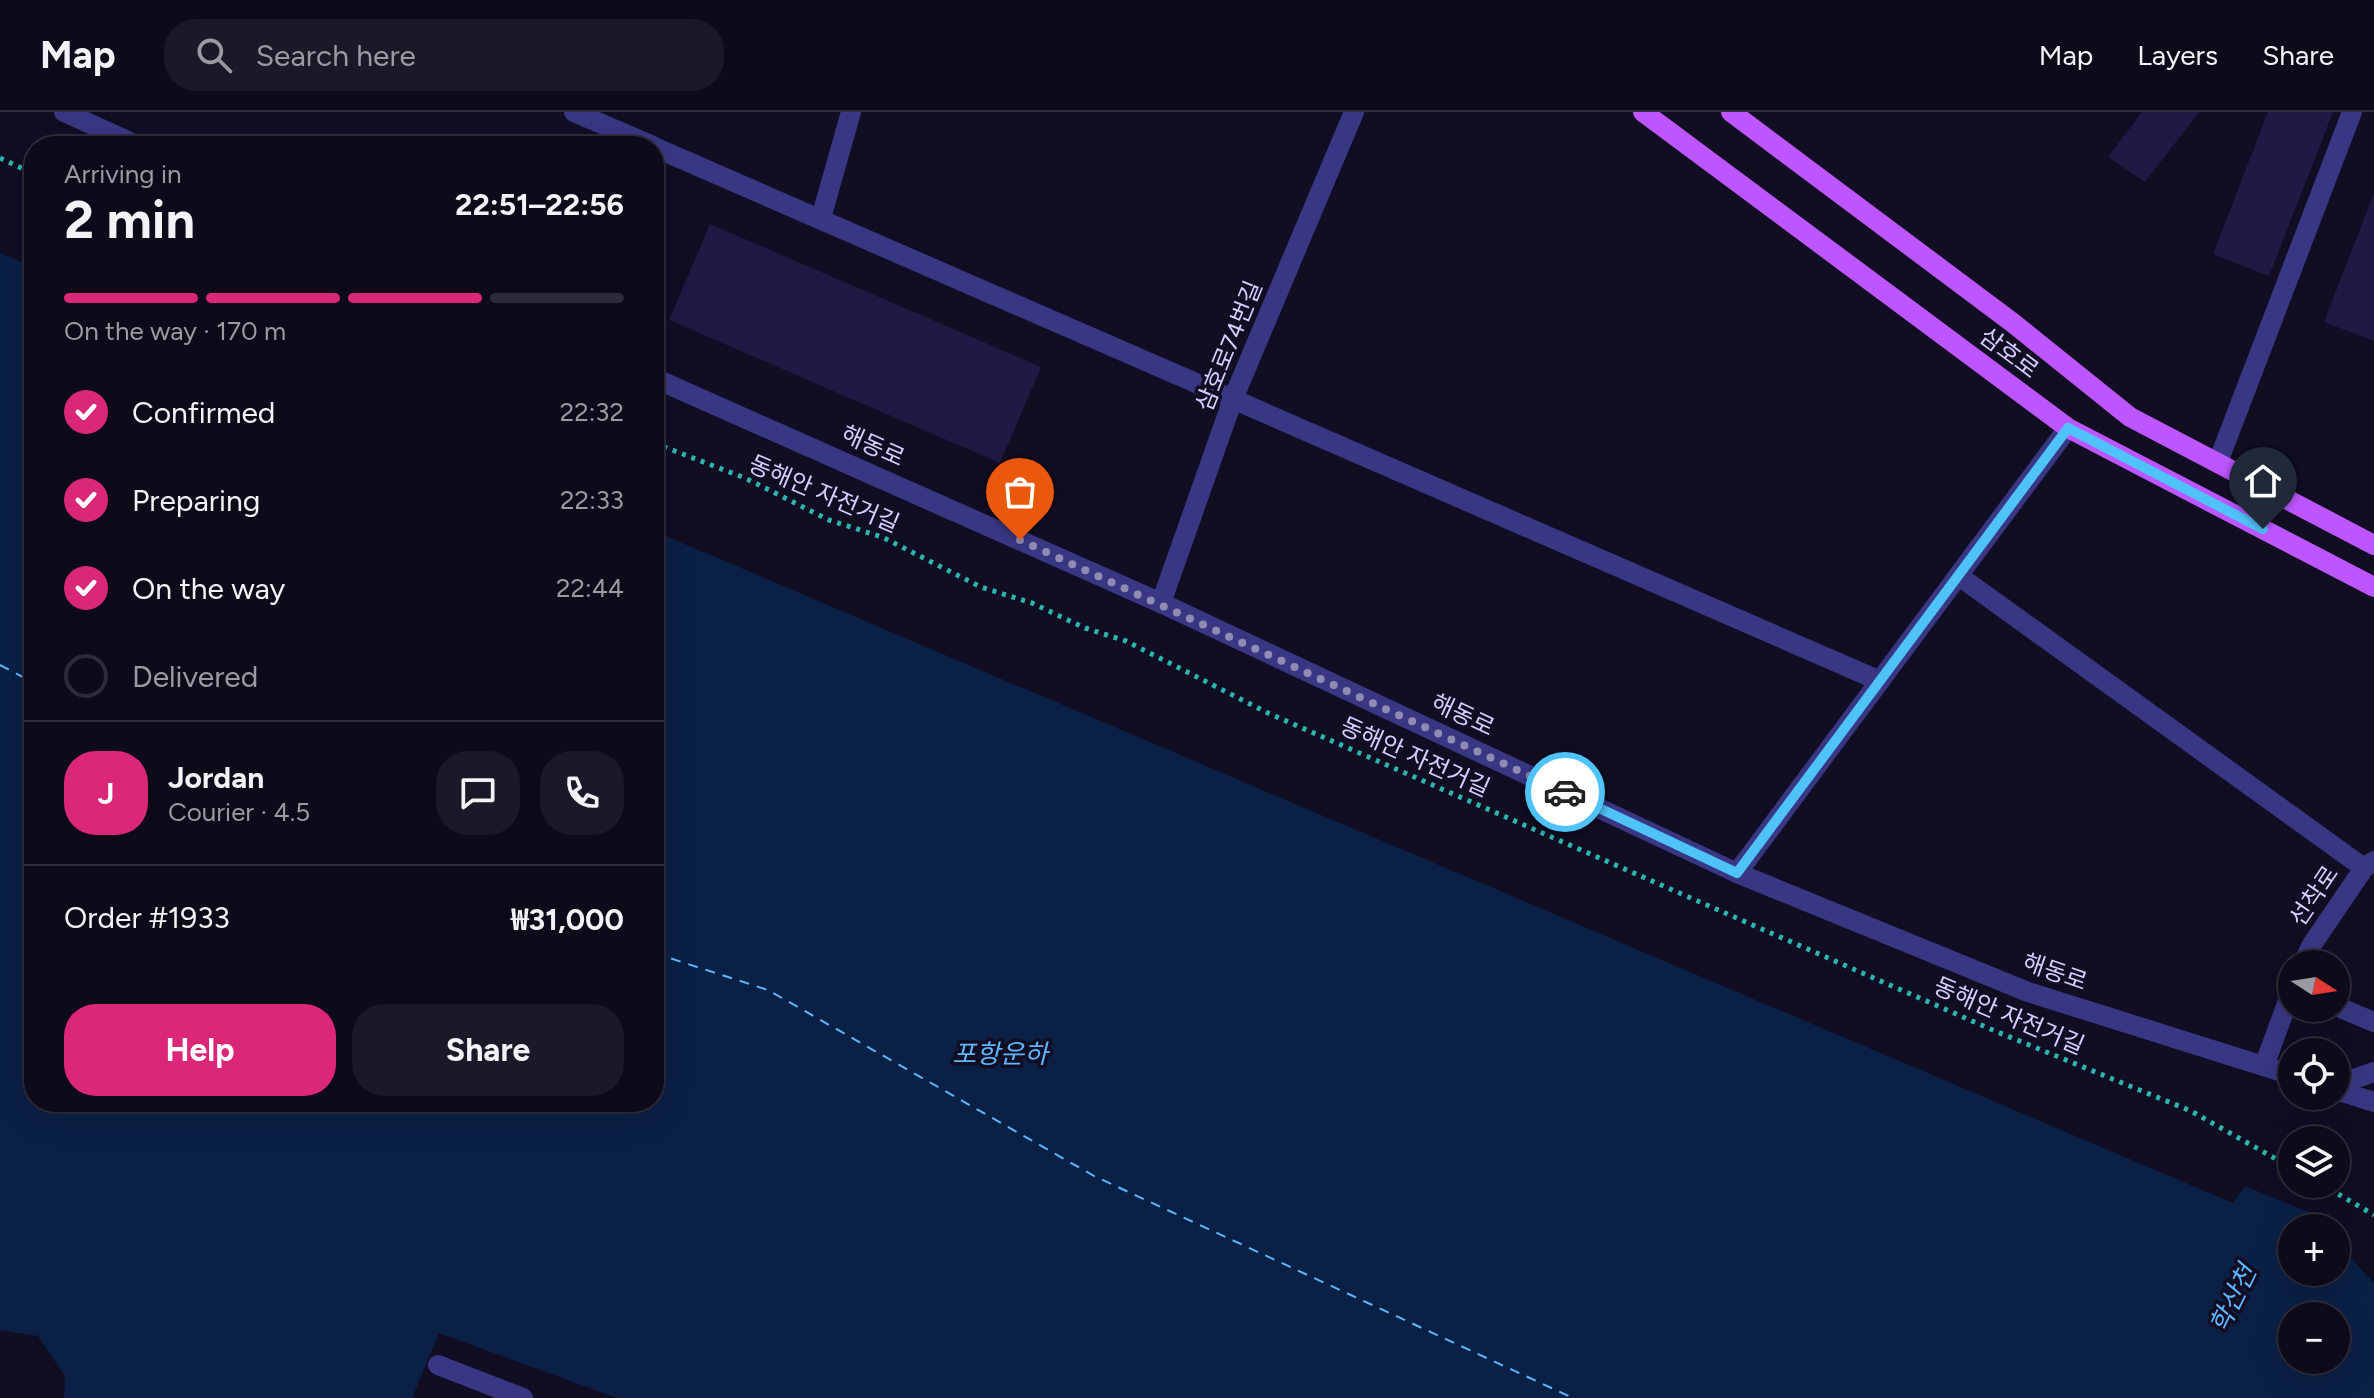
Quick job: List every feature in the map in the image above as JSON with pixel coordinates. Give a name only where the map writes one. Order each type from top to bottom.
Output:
[{"type":"main road","name":"삼호로","points":[[1643,112],[2068,428],[2374,587]]},
{"type":"main road","name":"삼호로","points":[[1731,112],[2013,323],[2130,417],[2374,545]]},
{"type":"street","points":[[64,112],[117,136]]},
{"type":"street","points":[[574,112],[619,136]]},
{"type":"street","points":[[821,218],[851,112]]},
{"type":"street","name":"삼호로74번길","points":[[1161,603],[1233,399],[1354,112]]},
{"type":"street","points":[[2218,462],[2352,112]]},
{"type":"street","points":[[664,151],[1880,681]]},
{"type":"street","name":"해동로","points":[[664,382],[1161,603],[1737,873],[2028,992],[2278,1070]]},
{"type":"street","points":[[1737,873],[2068,428]]},
{"type":"street","points":[[1959,576],[2369,865]]},
{"type":"street","name":"선착로","points":[[2315,950],[2369,865]]},
{"type":"street","points":[[2350,1012],[2374,1022]]},
{"type":"street","points":[[2264,1066],[2280,1022]]},
{"type":"street","points":[[2350,1081],[2374,1072]]},
{"type":"street","points":[[2350,1093],[2374,1102]]},
{"type":"street","points":[[438,1365],[523,1398]]},
{"type":"path","points":[[0,158],[24,169]]},
{"type":"path","name":"동해안 자전거길","points":[[664,447],[745,478],[829,520],[882,537],[981,587],[1032,603],[1085,628],[1126,641],[1268,713],[1981,1025],[2191,1111],[2278,1160]]},
{"type":"path","points":[[2345,1198],[2374,1215]]},
{"type":"water","name":"포항운하","points":[[0,253],[24,263],[24,1112],[664,1112],[664,535],[2233,1203],[2245,1186],[2309,1212],[2311,1214],[2278,1214],[2278,1286],[2350,1286],[2350,1257],[2374,1283],[2374,1398],[617,1398],[439,1333],[412,1398],[64,1398],[65,1376],[38,1336],[0,1330]]},
{"type":"building","points":[[2142,112],[2199,112],[2145,182],[2108,157]]},
{"type":"building","points":[[2268,112],[2333,112],[2269,276],[2213,254]]},
{"type":"building","points":[[2374,193],[2374,341],[2324,322]]},
{"type":"building","points":[[710,224],[1041,367],[1000,463],[669,320]]},
{"type":"ferry route","points":[[0,665],[24,678]]},
{"type":"ferry route","points":[[664,956],[768,990],[1094,1176],[1573,1398]]},
{"type":"way so far","points":[[1020,540],[1565,792]]},
{"type":"route","points":[[1565,792],[1737,873],[2068,428],[2263,529]]},
{"type":"water label","name":"학산천","points":[[2233,1299]]}]
